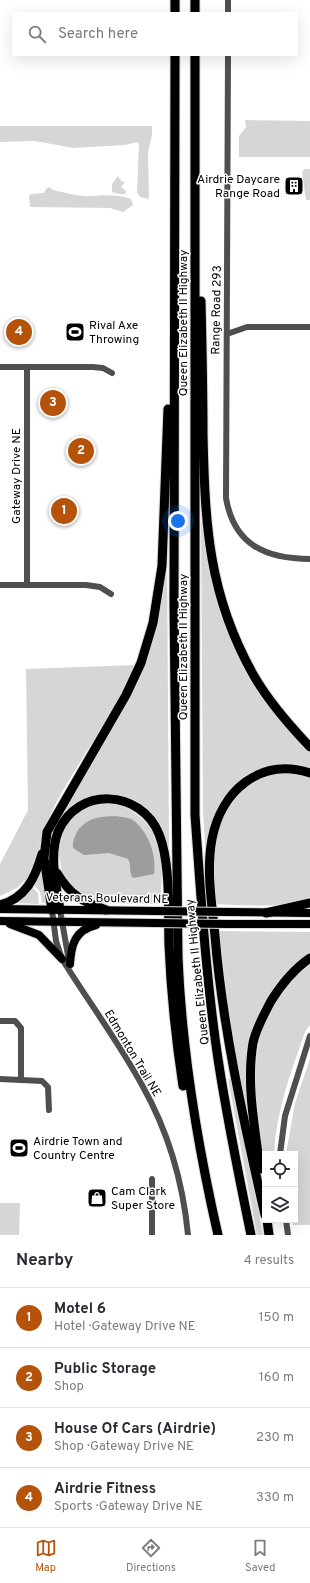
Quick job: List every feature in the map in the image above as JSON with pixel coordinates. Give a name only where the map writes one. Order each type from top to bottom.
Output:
[{"type":"highway","points":[[175,0],[175,12]]},
{"type":"highway","points":[[195,0],[195,12]]},
{"type":"highway","name":"Queen Elizabeth II Highway","points":[[175,56],[175,778],[178,958],[187,1067],[204,1175],[218,1235]]},
{"type":"highway","name":"Queen Elizabeth II Highway","points":[[195,56],[195,815],[201,895],[218,1058],[227,1117],[251,1235]]},
{"type":"highway","points":[[195,131],[200,260],[205,501],[210,556],[223,605],[238,646],[266,695],[310,747]]},
{"type":"highway","points":[[0,905],[14,900],[24,892],[37,873],[51,824],[126,695],[140,662],[153,623],[162,566],[169,395],[174,340]]},
{"type":"highway","points":[[262,1201],[233,1070],[224,1017],[212,904],[210,852],[217,822],[227,800],[239,786],[253,776],[269,771],[286,768],[310,772]]},
{"type":"highway","points":[[56,910],[54,846],[58,832],[68,816],[83,804],[105,798],[126,801],[147,815],[159,832],[165,858],[171,982],[180,1068],[189,1121],[204,1175]]},
{"type":"highway","points":[[44,847],[44,858],[56,910]]},
{"type":"highway","points":[[55,870],[73,895],[85,902],[106,910]]},
{"type":"highway","points":[[266,913],[310,903]]},
{"type":"highway","points":[[262,1187],[254,1126],[250,1070],[254,1043],[261,1019],[277,993],[291,974],[310,958]]},
{"type":"highway","points":[[267,1223],[269,1235]]},
{"type":"main road","name":"Veterans Boulevard NE","points":[[0,909],[310,914]]},
{"type":"main road","name":"Veterans Boulevard NE","points":[[0,921],[310,924]]},
{"type":"main road","points":[[0,921],[34,932],[43,939],[62,959]]},
{"type":"main road","points":[[70,964],[70,949],[77,935],[89,926],[108,922]]},
{"type":"street","points":[[228,0],[228,12]]},
{"type":"street","name":"Range Road 293","points":[[228,56],[227,504],[231,520],[237,529],[247,541],[262,551],[280,558],[310,559]]},
{"type":"street","points":[[227,334],[247,327],[310,327]]},
{"type":"street","points":[[0,367],[93,367],[103,368],[112,374]]},
{"type":"street","name":"Gateway Drive NE","points":[[27,367],[27,585]]},
{"type":"street","points":[[0,585],[86,585],[100,587],[111,594]]},
{"type":"street","name":"Edmonton Trail NE","points":[[56,910],[56,941],[62,959],[142,1085],[157,1115],[176,1169],[185,1210],[188,1235]]},
{"type":"street","name":"Edmonton Trail NE","points":[[57,921],[74,980]]},
{"type":"street","points":[[0,1021],[15,1022],[21,1028],[21,1080]]},
{"type":"street","points":[[280,1151],[285,1116],[310,1036]]},
{"type":"street","points":[[0,1080],[38,1080],[46,1084],[49,1091],[49,1110]]},
{"type":"street","points":[[152,1179],[152,1235]]},
{"type":"street","points":[[286,1223],[288,1235]]},
{"type":"shaded area","points":[[245,120],[310,121],[310,157],[239,157],[239,136],[246,127]]},
{"type":"shaded area","points":[[0,126],[152,126],[152,135],[148,152],[149,199],[140,197],[137,192],[139,144],[137,142],[125,145],[73,148],[35,141],[0,142]]},
{"type":"shaded area","points":[[304,169],[310,169],[310,200],[306,200],[302,173]]},
{"type":"shaded area","points":[[118,176],[121,181],[125,182],[121,187],[126,191],[125,194],[112,192],[112,184]]},
{"type":"shaded area","points":[[49,187],[53,190],[80,196],[113,195],[125,197],[131,199],[133,205],[123,212],[110,208],[30,207],[29,196],[31,194],[44,193]]},
{"type":"shaded area","points":[[201,522],[204,522],[207,550],[218,602],[227,628],[238,652],[250,676],[265,699],[284,725],[310,752],[310,768],[294,765],[265,767],[252,772],[240,780],[230,790],[221,802],[214,817],[206,860],[203,811]]},
{"type":"shaded area","points":[[165,553],[167,554],[169,850],[158,824],[152,816],[138,804],[130,800],[112,795],[102,795],[80,801],[62,812],[146,656]]},
{"type":"shaded area","points":[[135,665],[107,719],[55,805],[47,823],[29,880],[25,880],[17,888],[0,896],[0,864],[28,810],[26,669]]},
{"type":"shaded area","points":[[277,772],[295,772],[310,776],[310,898],[287,904],[275,905],[214,904],[214,857],[219,826],[224,812],[232,799],[243,787],[259,778]]},
{"type":"shaded area","points":[[99,802],[112,803],[124,807],[143,820],[151,829],[160,851],[162,864],[160,904],[96,903],[79,892],[62,875],[58,847],[60,834],[69,818],[83,808]]},
{"type":"shaded area","points":[[115,816],[131,819],[137,823],[147,836],[153,851],[155,867],[154,874],[133,878],[128,859],[109,853],[84,855],[73,848],[73,841],[78,830],[86,822],[99,817]]},
{"type":"shaded area","points":[[42,869],[47,903],[42,903],[40,892],[34,885]]},
{"type":"shaded area","points":[[32,887],[38,893],[39,904],[14,903]]},
{"type":"shaded area","points":[[219,931],[310,932],[310,954],[259,1016],[250,1113],[248,1116],[246,1114],[234,1054]]},
{"type":"shaded area","points":[[310,964],[310,1025],[305,1032],[285,1092],[275,1138],[274,1151],[262,1151],[262,1152],[256,1085],[256,1062],[259,1040],[266,1019],[276,999],[296,976]]},
{"type":"shaded area","points":[[310,1059],[310,1225],[293,1225],[293,1223],[298,1223],[298,1151],[287,1151],[287,1148],[295,1103]]},
{"type":"shaded area","points":[[231,1078],[263,1235],[257,1235],[228,1079]]},
{"type":"shaded area","points":[[0,1203],[20,1203],[19,1235],[0,1235]]},
{"type":"place","name":"Airdrie Daycare Range Road","points":[[294,186]]},
{"type":"place","name":"Airdrie Fitness","points":[[19,332]]},
{"type":"place","name":"Rival Axe Throwing","points":[[75,332]]},
{"type":"place","name":"House Of Cars (Airdrie)","points":[[53,403]]},
{"type":"place","name":"Public Storage","points":[[81,451]]},
{"type":"place","name":"Motel 6","points":[[64,511]]},
{"type":"place","name":"Airdrie Town and Country Centre","points":[[19,1148]]},
{"type":"place","name":"Cam Clark Super Store","points":[[97,1198]]}]
